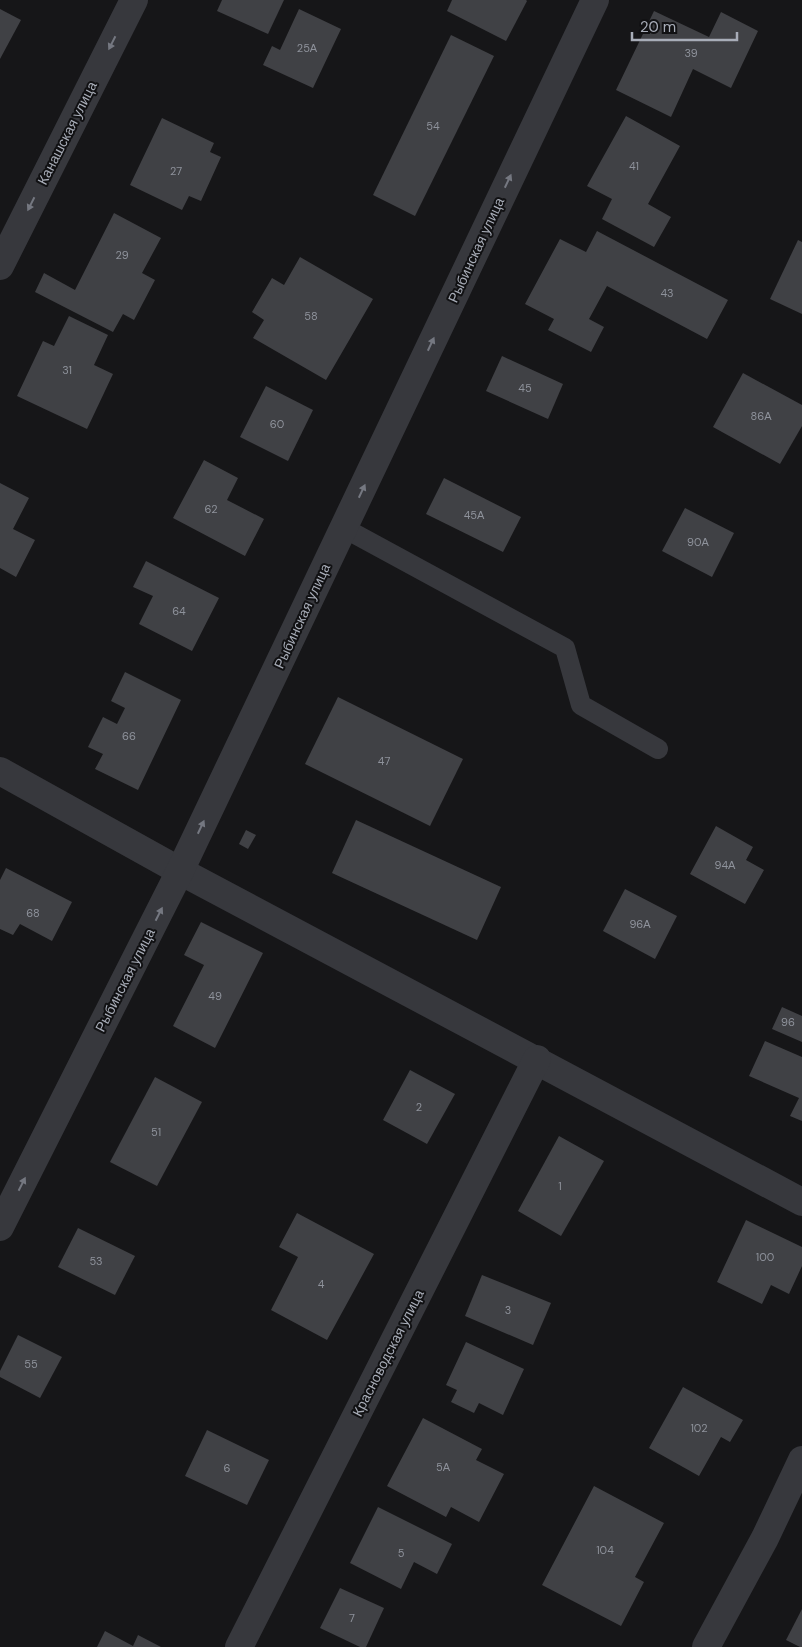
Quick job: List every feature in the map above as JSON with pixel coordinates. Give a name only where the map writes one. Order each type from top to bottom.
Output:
[{"type":"street","name":"Канашская улица","points":[[0,266],[134,0]]},
{"type":"street","name":"Рыбинская улица","points":[[0,1228],[180,871],[595,0]]},
{"type":"street","points":[[0,772],[180,871],[537,1059],[802,1202]]},
{"type":"street","name":"Красноводская улица","points":[[239,1647],[537,1059]]},
{"type":"street","points":[[706,1647],[765,1538],[802,1460]]},
{"type":"lane","points":[[344,528],[565,648],[582,704],[658,749]]},
{"type":"building","points":[[222,0],[284,0],[268,34],[217,11]]},
{"type":"building","points":[[452,0],[527,1],[506,41],[447,11]]},
{"type":"building","points":[[0,9],[21,20],[0,59]]},
{"type":"building","points":[[299,9],[341,29],[313,88],[263,65],[272,46],[280,50]]},
{"type":"building","points":[[654,11],[709,37],[721,12],[758,31],[731,88],[693,69],[671,117],[616,90]]},
{"type":"building","points":[[451,35],[494,56],[415,216],[373,195]]},
{"type":"building","points":[[626,116],[680,146],[648,204],[671,217],[654,247],[602,219],[612,199],[587,186]]},
{"type":"building","points":[[162,118],[214,143],[210,152],[221,157],[201,201],[189,196],[182,210],[130,185]]},
{"type":"building","points":[[114,213],[161,238],[142,273],[155,280],[134,320],[123,314],[113,332],[35,292],[44,273],[75,290]]},
{"type":"building","points":[[597,231],[728,300],[707,339],[607,286],[589,319],[604,327],[591,352],[548,330],[554,319],[525,304],[560,239],[586,252]]},
{"type":"building","points":[[798,240],[802,242],[802,314],[770,299]]},
{"type":"building","points":[[300,257],[373,299],[326,380],[253,338],[264,320],[252,312],[272,278],[284,285]]},
{"type":"building","points":[[69,316],[108,335],[94,365],[113,374],[87,429],[17,396],[43,341],[54,346]]},
{"type":"building","points":[[502,356],[563,384],[548,419],[486,391]]},
{"type":"building","points":[[743,373],[802,405],[802,426],[780,464],[713,427]]},
{"type":"building","points":[[266,386],[313,410],[288,461],[240,437]]},
{"type":"building","points":[[204,460],[238,478],[227,500],[264,519],[245,556],[173,518]]},
{"type":"building","points":[[444,478],[521,517],[503,552],[426,514]]},
{"type":"building","points":[[0,483],[29,498],[13,529],[35,540],[16,577],[0,568]]},
{"type":"building","points":[[685,508],[734,533],[712,577],[662,551]]},
{"type":"building","points":[[146,561],[219,598],[192,651],[139,624],[153,596],[133,587]]},
{"type":"building","points":[[125,672],[181,700],[138,790],[95,769],[103,754],[88,747],[103,717],[117,724],[125,708],[111,701]]},
{"type":"building","points":[[338,697],[463,759],[430,826],[305,764]]},
{"type":"building","points":[[356,820],[501,887],[477,940],[332,873]]},
{"type":"building","points":[[716,826],[753,847],[746,860],[764,870],[745,904],[690,874]]},
{"type":"building","points":[[246,830],[256,835],[248,849],[239,844]]},
{"type":"building","points":[[6,868],[72,902],[52,941],[20,924],[13,935],[0,929],[0,880]]},
{"type":"building","points":[[625,889],[677,916],[655,959],[603,931]]},
{"type":"building","points":[[201,922],[263,953],[215,1048],[173,1026],[204,965],[184,955]]},
{"type":"building","points":[[782,1007],[802,1016],[802,1042],[772,1029]]},
{"type":"building","points":[[765,1041],[802,1057],[802,1121],[790,1116],[799,1098],[749,1076]]},
{"type":"building","points":[[410,1070],[455,1094],[427,1144],[383,1120]]},
{"type":"building","points":[[155,1077],[202,1102],[157,1186],[110,1162]]},
{"type":"building","points":[[559,1136],[604,1161],[561,1236],[518,1211]]},
{"type":"building","points":[[297,1213],[374,1254],[327,1340],[271,1310],[298,1257],[279,1247]]},
{"type":"building","points":[[746,1220],[802,1247],[802,1266],[789,1294],[771,1285],[762,1304],[717,1282]]},
{"type":"building","points":[[78,1228],[135,1256],[115,1295],[58,1267]]},
{"type":"building","points":[[482,1275],[551,1303],[533,1345],[465,1316]]},
{"type":"building","points":[[18,1335],[62,1357],[40,1398],[0,1377],[0,1371]]},
{"type":"building","points":[[466,1342],[524,1369],[503,1415],[479,1403],[474,1413],[451,1402],[457,1390],[446,1385]]},
{"type":"building","points":[[683,1387],[743,1420],[730,1442],[721,1437],[699,1476],[649,1448]]},
{"type":"building","points":[[423,1418],[482,1449],[476,1460],[504,1474],[479,1522],[451,1507],[446,1517],[387,1486]]},
{"type":"building","points":[[207,1430],[269,1460],[247,1505],[185,1476]]},
{"type":"building","points":[[594,1486],[664,1523],[635,1577],[644,1582],[621,1626],[542,1585]]},
{"type":"building","points":[[378,1507],[452,1544],[437,1574],[414,1562],[401,1589],[350,1563]]},
{"type":"building","points":[[340,1588],[384,1608],[366,1647],[360,1647],[320,1628]]},
{"type":"building","points":[[802,1609],[802,1647],[800,1647],[786,1640]]},
{"type":"building","points":[[105,1631],[133,1646],[138,1635],[161,1647],[97,1647]]}]
